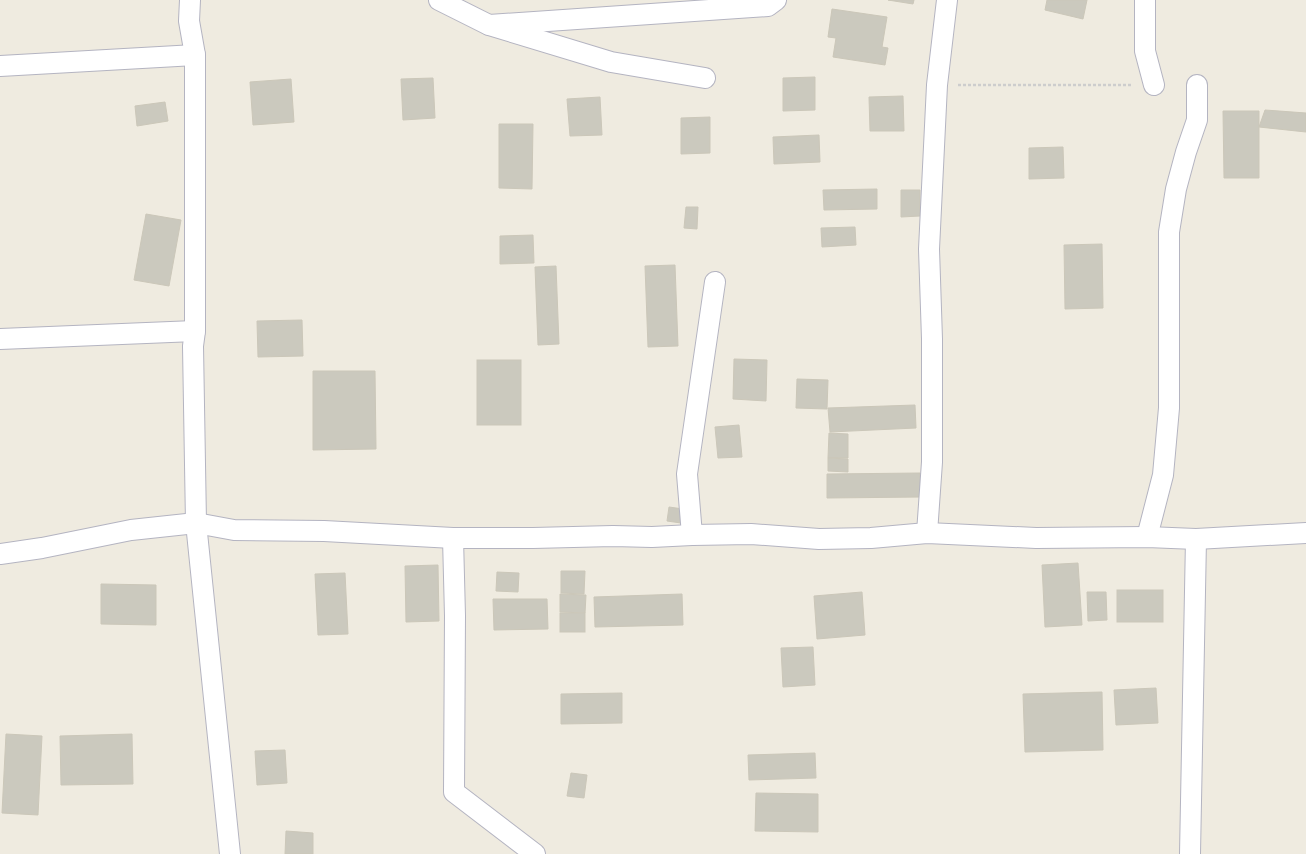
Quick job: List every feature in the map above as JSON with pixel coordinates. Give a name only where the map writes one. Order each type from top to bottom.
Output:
[{"type":"street","points":[[190,0],[189,21],[195,55],[195,331],[193,346],[196,523],[230,854]]},
{"type":"street","points":[[439,0],[489,25],[611,62],[704,78]]},
{"type":"street","points":[[489,25],[768,6],[776,0]]},
{"type":"street","points":[[927,533],[932,462],[932,339],[929,250],[937,85],[947,0]]},
{"type":"street","points":[[1146,0],[1145,51],[1154,85]]},
{"type":"street","points":[[0,66],[195,55]]},
{"type":"street","points":[[1147,537],[1163,475],[1169,408],[1169,232],[1176,189],[1186,152],[1197,120],[1197,85]]},
{"type":"street","points":[[692,535],[687,474],[715,282]]},
{"type":"street","points":[[0,339],[195,331]]},
{"type":"street","points":[[0,554],[42,548],[131,530],[196,523],[234,530],[324,531],[453,538],[652,537],[751,534],[820,539],[871,538],[927,533],[1036,538],[1147,537],[1196,539],[1306,533]]},
{"type":"street","points":[[453,538],[456,616],[454,792],[535,854]]},
{"type":"street","points":[[1190,854],[1196,539]]},
{"type":"path","points":[[937,85],[1154,85]]},
{"type":"building","points":[[888,0],[914,0],[913,4]]},
{"type":"building","points":[[1047,0],[1087,0],[1083,19],[1045,10]]},
{"type":"building","points":[[832,9],[887,17],[882,47],[888,48],[885,65],[833,57],[836,38],[828,37]]},
{"type":"building","points":[[815,77],[815,110],[783,111],[783,78]]},
{"type":"building","points":[[433,78],[435,118],[403,120],[401,79]]},
{"type":"building","points":[[291,79],[294,122],[253,125],[250,82]]},
{"type":"building","points":[[903,96],[904,131],[870,131],[869,97]]},
{"type":"building","points":[[600,97],[602,135],[570,136],[567,99]]},
{"type":"building","points":[[165,102],[168,121],[137,126],[135,106]]},
{"type":"building","points":[[1265,110],[1306,113],[1306,132],[1259,127]]},
{"type":"building","points":[[1223,111],[1259,111],[1259,178],[1224,178]]},
{"type":"building","points":[[710,117],[710,153],[681,154],[681,118]]},
{"type":"building","points":[[499,124],[533,124],[532,189],[499,188]]},
{"type":"building","points":[[819,135],[820,162],[774,164],[773,137]]},
{"type":"building","points":[[1063,147],[1064,178],[1029,179],[1029,148]]},
{"type":"building","points":[[877,189],[877,209],[824,210],[823,190]]},
{"type":"building","points":[[901,190],[920,190],[920,216],[901,217]]},
{"type":"building","points":[[686,207],[698,207],[697,229],[684,228]]},
{"type":"building","points":[[146,214],[181,220],[169,286],[134,280]]},
{"type":"building","points":[[855,227],[856,245],[822,247],[821,228]]},
{"type":"building","points":[[533,235],[534,263],[500,264],[500,236]]},
{"type":"building","points":[[1102,244],[1103,308],[1065,309],[1064,245]]},
{"type":"building","points":[[675,265],[678,346],[648,347],[645,266]]},
{"type":"building","points":[[556,266],[559,344],[538,345],[535,267]]},
{"type":"building","points":[[302,320],[303,356],[258,357],[257,321]]},
{"type":"building","points":[[734,359],[767,360],[766,401],[733,399]]},
{"type":"building","points":[[477,360],[521,360],[521,425],[477,425]]},
{"type":"building","points":[[313,371],[375,371],[376,449],[313,450]]},
{"type":"building","points":[[797,379],[828,380],[827,409],[796,408]]},
{"type":"building","points":[[915,405],[916,428],[830,432],[828,408]]},
{"type":"building","points":[[739,425],[742,457],[718,458],[715,427]]},
{"type":"building","points":[[829,433],[848,434],[848,458],[828,458]]},
{"type":"building","points":[[828,458],[848,459],[848,472],[828,471]]},
{"type":"building","points":[[920,473],[921,497],[827,498],[827,474]]},
{"type":"building","points":[[669,507],[683,509],[681,523],[667,521]]},
{"type":"building","points":[[1078,563],[1082,625],[1045,627],[1042,565]]},
{"type":"building","points":[[438,565],[439,621],[406,622],[405,566]]},
{"type":"building","points":[[561,571],[585,571],[584,594],[561,593]]},
{"type":"building","points":[[497,572],[519,573],[518,592],[496,591]]},
{"type":"building","points":[[345,573],[348,634],[318,635],[315,574]]},
{"type":"building","points":[[101,584],[156,585],[156,625],[101,624]]},
{"type":"building","points":[[1117,590],[1163,590],[1163,622],[1117,622]]},
{"type":"building","points":[[862,592],[865,635],[817,639],[814,596]]},
{"type":"building","points":[[1087,592],[1106,592],[1107,620],[1088,621]]},
{"type":"building","points":[[560,594],[586,595],[585,613],[560,612]]},
{"type":"building","points":[[682,594],[683,625],[595,627],[594,597]]},
{"type":"building","points":[[493,599],[547,599],[548,629],[494,630]]},
{"type":"building","points":[[560,613],[585,613],[585,632],[560,632]]},
{"type":"building","points":[[813,647],[815,685],[783,687],[781,648]]},
{"type":"building","points":[[1156,688],[1158,723],[1116,725],[1114,690]]},
{"type":"building","points":[[1102,692],[1103,750],[1025,752],[1023,694]]},
{"type":"building","points":[[622,693],[622,723],[561,724],[561,694]]},
{"type":"building","points":[[6,734],[42,736],[38,815],[2,813]]},
{"type":"building","points":[[132,734],[133,784],[61,785],[60,736]]},
{"type":"building","points":[[285,750],[287,783],[257,785],[255,751]]},
{"type":"building","points":[[815,753],[816,778],[749,780],[748,755]]},
{"type":"building","points":[[571,773],[587,775],[584,798],[567,796]]},
{"type":"building","points":[[756,793],[818,794],[818,832],[755,831]]},
{"type":"building","points":[[286,831],[313,833],[313,854],[285,854]]}]
